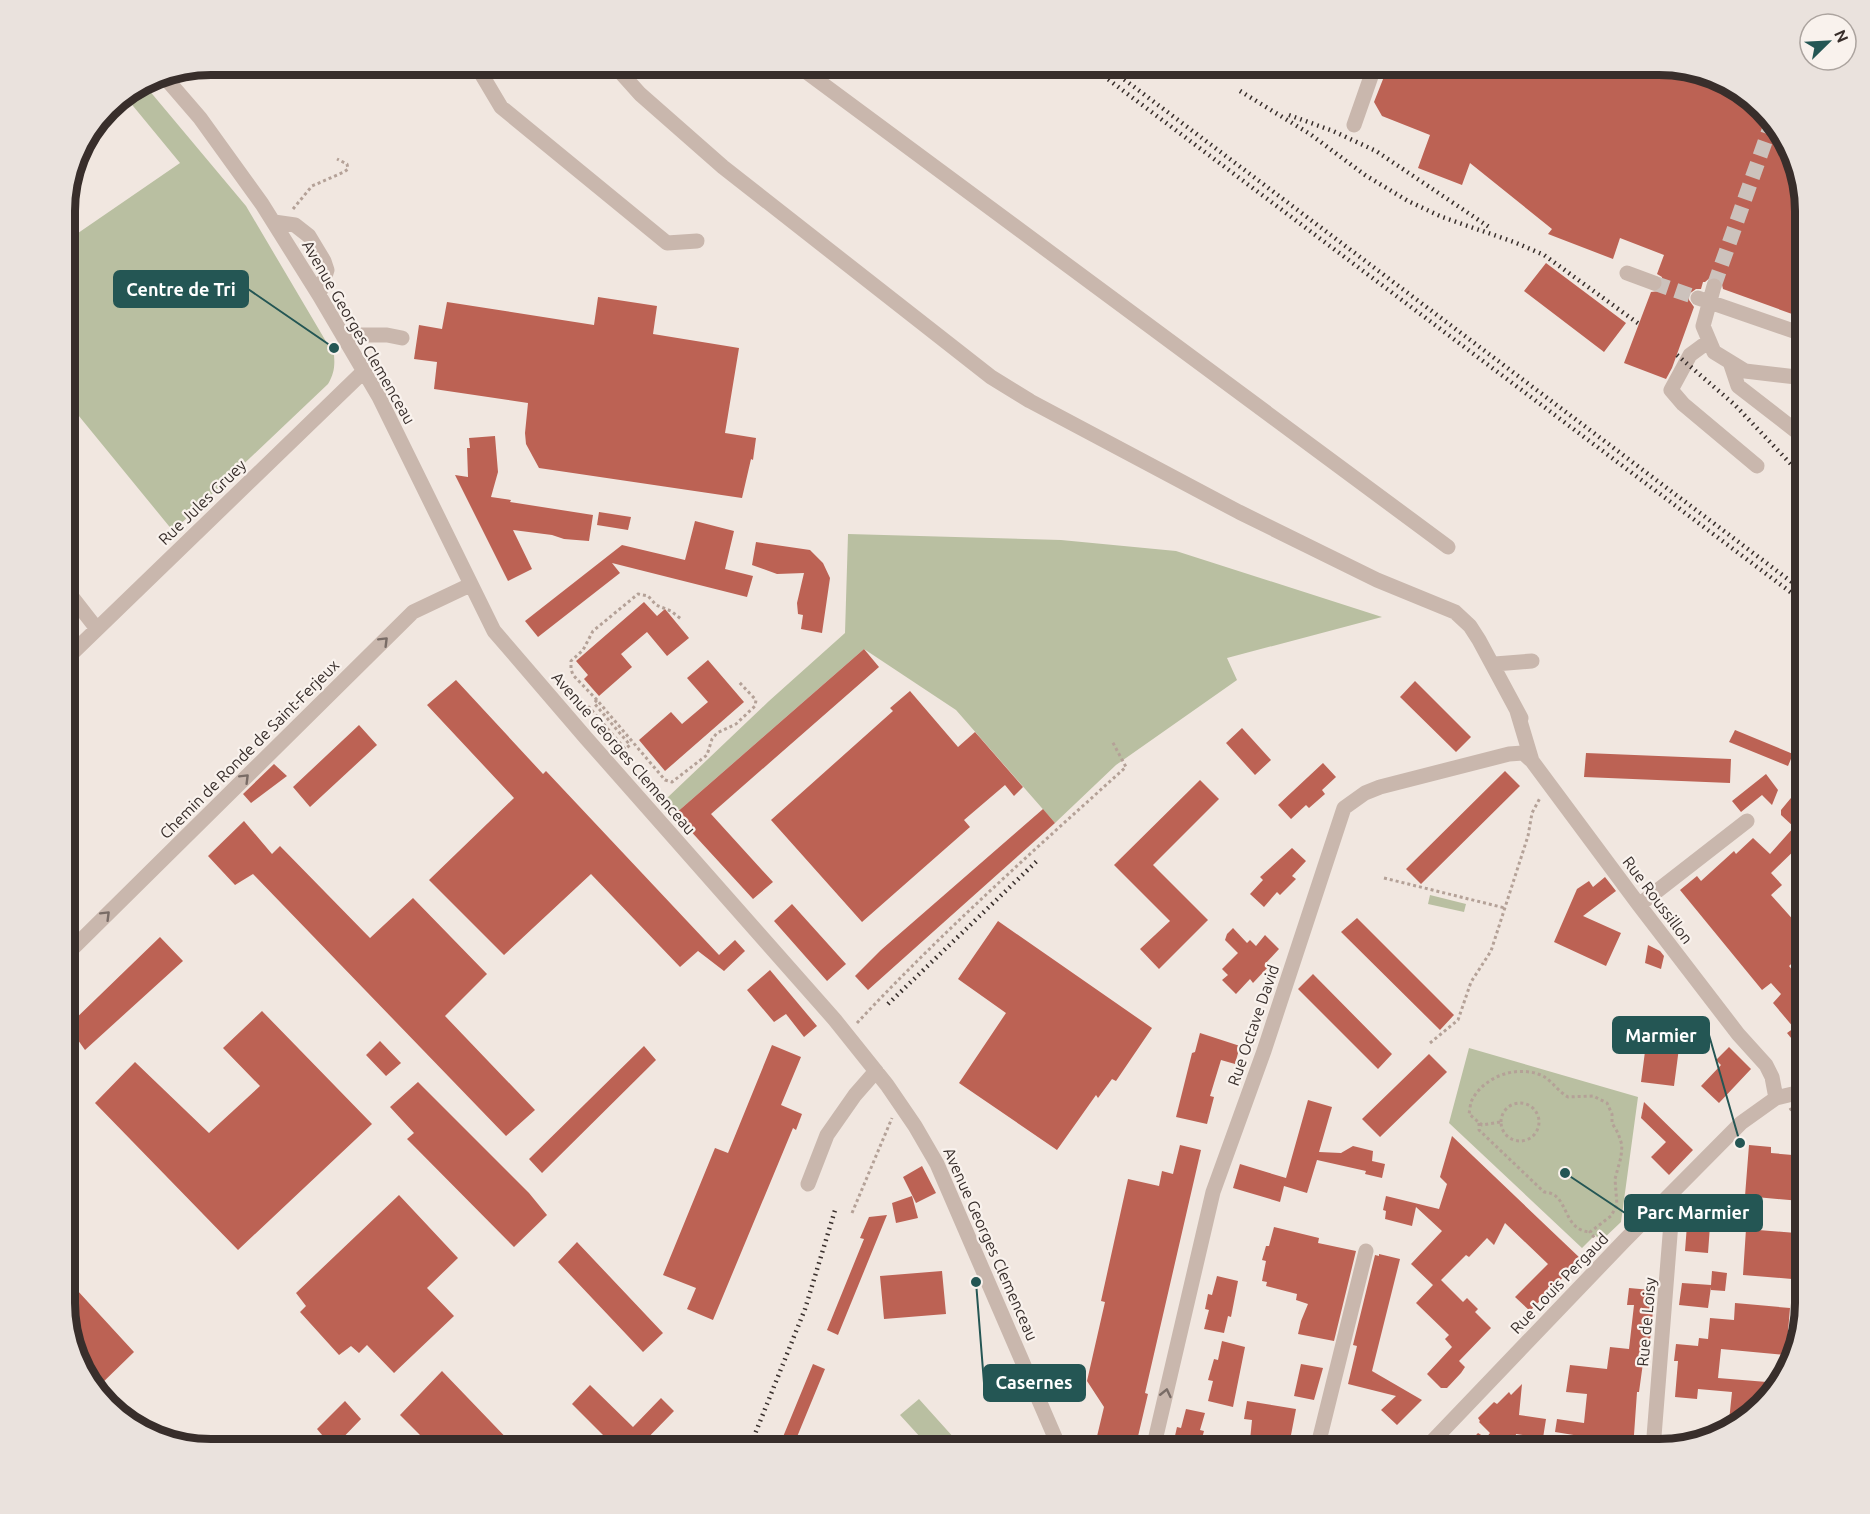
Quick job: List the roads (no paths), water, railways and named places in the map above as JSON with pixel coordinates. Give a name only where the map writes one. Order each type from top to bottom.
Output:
[{"type":"street","points":[[482,75],[501,107],[667,243],[697,241]]},
{"type":"street","points":[[624,75],[640,94],[723,167],[991,377],[1030,401],[1239,512],[1377,580],[1455,612],[1470,626],[1495,664],[1521,718]]},
{"type":"street","points":[[812,75],[1448,547]]},
{"type":"street","points":[[1354,125],[1371,75]]},
{"type":"street","name":"Avenue Georges Clemenceau","points":[[169,82],[200,117],[274,222],[364,370],[494,631],[846,1034],[899,1103],[937,1164],[1056,1439]]},
{"type":"street","points":[[274,222],[295,225],[309,236],[327,270],[319,295]]},
{"type":"street","points":[[1627,273],[1654,283]]},
{"type":"street","points":[[1714,286],[1703,300],[1702,326],[1714,352],[1745,371],[1795,377]]},
{"type":"street","points":[[1703,300],[1795,331]]},
{"type":"street","points":[[343,335],[387,335],[402,338]]},
{"type":"street","points":[[1709,341],[1690,355],[1671,390],[1683,404],[1757,466]]},
{"type":"street","points":[[1730,362],[1738,386],[1795,430]]},
{"type":"street","name":"Rue Jules Gruey","points":[[75,650],[364,370]]},
{"type":"street","name":"Chemin de Ronde de Saint-Ferjeux","points":[[75,946],[413,612],[470,585]]},
{"type":"street","points":[[75,601],[97,629]]},
{"type":"street","points":[[1479,640],[1521,718]]},
{"type":"street","points":[[1495,664],[1532,661]]},
{"type":"street","name":"Rue Roussillon","points":[[1521,718],[1532,761],[1738,1034],[1766,1065],[1772,1077],[1776,1098]]},
{"type":"street","name":"Rue Octave David","points":[[1154,1439],[1211,1199],[1264,1051],[1344,808],[1365,793],[1380,787],[1509,754],[1523,753],[1532,761]]},
{"type":"street","points":[[1639,905],[1747,821]]},
{"type":"street","points":[[808,1184],[827,1136],[855,1095],[876,1071]]},
{"type":"street","points":[[1776,1098],[1795,1094]]},
{"type":"street","name":"Rue Louis Pergaud","points":[[1435,1439],[1741,1123],[1776,1098]]},
{"type":"street","name":"Rue de Loisy","points":[[1654,1439],[1672,1210],[1668,1197]]},
{"type":"street","points":[[1319,1439],[1366,1251]]},
{"type":"tunnel","points":[[1714,286],[1769,131]]},
{"type":"tunnel","points":[[1654,283],[1698,298]]},
{"type":"railway","points":[[1102,75],[1795,595]]},
{"type":"railway","points":[[1118,75],[1795,584]]},
{"type":"railway","points":[[1240,91],[1310,134],[1365,175],[1408,201],[1442,217],[1544,255],[1639,324]]},
{"type":"railway","points":[[1289,115],[1333,131],[1376,151],[1489,227]]},
{"type":"railway","points":[[1677,355],[1735,405],[1795,468]]},
{"type":"railway","points":[[888,1004],[1039,859]]},
{"type":"railway","points":[[753,1439],[805,1309],[836,1207]]},
{"type":"place","name":"Centre de Tri","points":[[334,348]]},
{"type":"place","name":"Marmier","points":[[1740,1143]]},
{"type":"place","name":"Parc Marmier","points":[[1565,1173]]},
{"type":"place","name":"Casernes","points":[[976,1282]]}]
